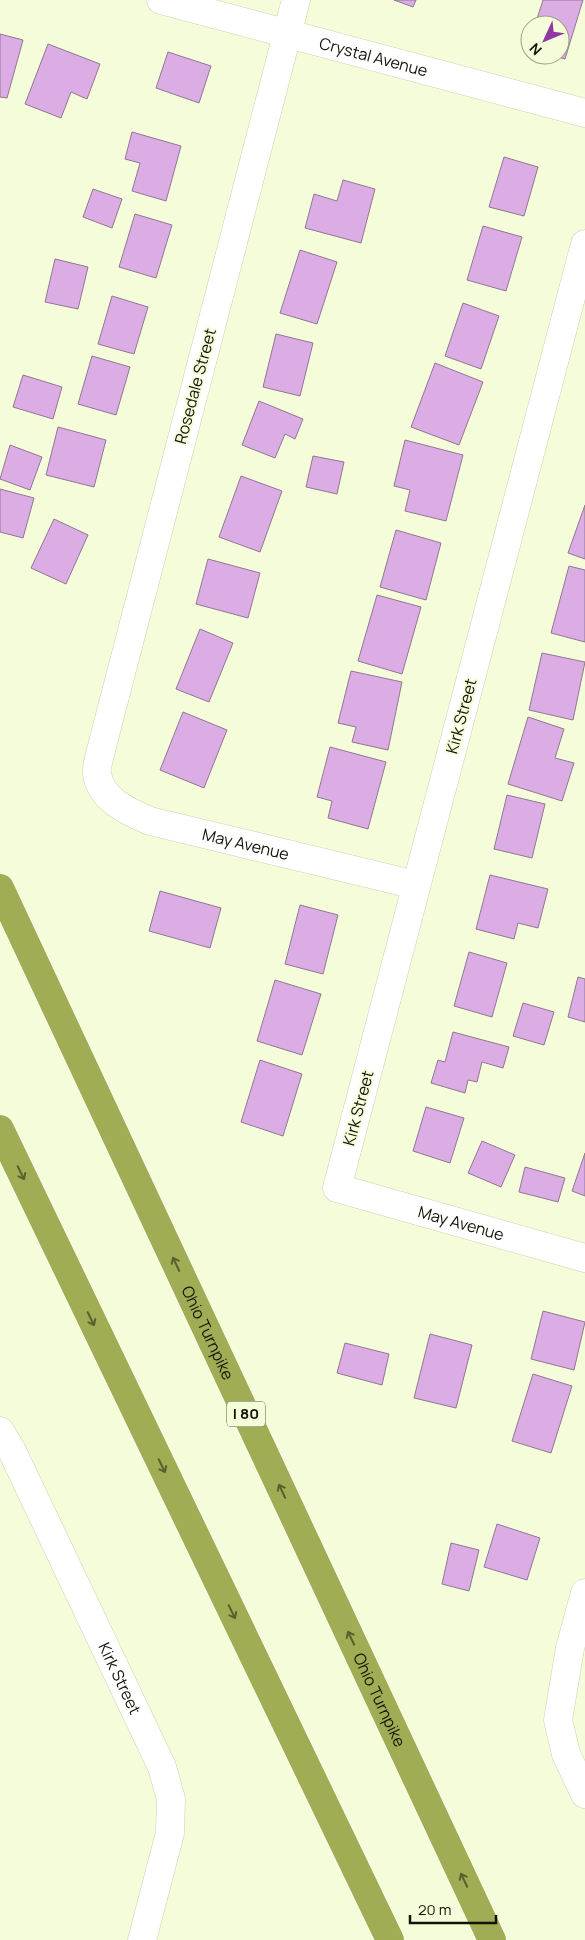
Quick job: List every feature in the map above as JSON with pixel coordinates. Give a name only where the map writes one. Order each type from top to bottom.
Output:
[{"type":"highway","name":"Ohio Turnpike","points":[[0,888],[492,1940]]},
{"type":"highway","points":[[0,1129],[390,1940]]},
{"type":"street","name":"Crystal Avenue","points":[[161,0],[585,113]]},
{"type":"street","name":"Rosedale Street","points":[[97,773],[296,0]]},
{"type":"street","name":"Kirk Street","points":[[337,1188],[585,244]]},
{"type":"street","name":"May Avenue","points":[[97,773],[112,799],[123,809],[150,821],[416,885]]},
{"type":"street","name":"May Avenue","points":[[337,1188],[585,1258]]},
{"type":"street","name":"Kirk Street","points":[[0,1431],[16,1459],[162,1767],[171,1799],[170,1833],[142,1940]]},
{"type":"street","points":[[585,1593],[570,1648],[558,1720],[566,1754],[585,1794]]},
{"type":"building","points":[[394,0],[416,0],[413,7]]},
{"type":"building","points":[[543,0],[583,0],[570,43],[570,15],[538,15]]},
{"type":"building","points":[[0,34],[23,40],[7,98],[0,97]]},
{"type":"building","points":[[48,44],[100,64],[87,99],[71,92],[61,118],[25,104]]},
{"type":"building","points":[[168,52],[211,66],[199,103],[156,88]]},
{"type":"building","points":[[132,132],[181,146],[166,201],[132,191],[140,163],[125,159]]},
{"type":"building","points":[[504,157],[538,167],[524,216],[489,207]]},
{"type":"building","points":[[343,180],[375,189],[361,243],[305,228],[314,194],[337,201]]},
{"type":"building","points":[[93,189],[122,199],[112,228],[83,217]]},
{"type":"building","points":[[135,214],[172,225],[156,278],[119,267]]},
{"type":"building","points":[[483,226],[522,237],[506,291],[467,280]]},
{"type":"building","points":[[300,250],[337,262],[317,324],[280,313]]},
{"type":"building","points":[[55,259],[88,267],[78,309],[45,302]]},
{"type":"building","points":[[112,296],[148,307],[134,354],[98,344]]},
{"type":"building","points":[[463,303],[499,316],[481,369],[445,356]]},
{"type":"building","points":[[276,334],[313,343],[300,396],[263,387]]},
{"type":"building","points":[[92,356],[130,367],[116,415],[78,404]]},
{"type":"building","points":[[435,363],[483,382],[459,445],[411,427]]},
{"type":"building","points":[[23,375],[62,387],[53,419],[13,407]]},
{"type":"building","points":[[259,401],[303,419],[295,439],[285,434],[275,458],[242,445]]},
{"type":"building","points":[[58,427],[106,440],[94,487],[46,475]]},
{"type":"building","points":[[405,440],[463,455],[446,521],[405,511],[410,490],[394,486]]},
{"type":"building","points":[[10,445],[42,457],[30,490],[0,479]]},
{"type":"building","points":[[313,456],[344,462],[337,494],[306,487]]},
{"type":"building","points":[[241,476],[282,491],[260,552],[219,537]]},
{"type":"building","points":[[0,489],[34,498],[23,538],[0,532]]},
{"type":"building","points":[[585,505],[585,559],[568,553]]},
{"type":"building","points":[[54,519],[88,535],[66,584],[31,568]]},
{"type":"building","points":[[396,530],[441,543],[426,600],[380,587]]},
{"type":"building","points":[[208,559],[260,573],[248,618],[196,604]]},
{"type":"building","points":[[569,566],[585,570],[585,642],[551,633]]},
{"type":"building","points":[[377,595],[421,607],[402,674],[358,661]]},
{"type":"building","points":[[200,629],[233,643],[209,702],[176,689]]},
{"type":"building","points":[[542,653],[585,662],[573,720],[529,710]]},
{"type":"building","points":[[351,671],[402,682],[388,750],[352,742],[356,727],[338,723]]},
{"type":"building","points":[[183,712],[227,730],[204,788],[160,770]]},
{"type":"building","points":[[528,717],[564,729],[555,758],[574,763],[562,801],[508,784]]},
{"type":"building","points":[[330,747],[386,762],[368,829],[328,818],[332,801],[317,797]]},
{"type":"building","points":[[507,795],[545,804],[532,858],[494,849]]},
{"type":"building","points":[[490,875],[548,889],[538,928],[518,923],[514,939],[476,929]]},
{"type":"building","points":[[160,891],[221,908],[210,948],[149,931]]},
{"type":"building","points":[[300,905],[338,915],[323,974],[285,964]]},
{"type":"building","points":[[469,952],[507,963],[492,1017],[454,1006]]},
{"type":"building","points":[[578,977],[585,979],[585,1022],[568,1017]]},
{"type":"building","points":[[275,980],[321,994],[302,1055],[257,1041]]},
{"type":"building","points":[[523,1003],[554,1012],[544,1045],[513,1036]]},
{"type":"building","points":[[453,1032],[509,1047],[503,1068],[482,1062],[477,1082],[468,1080],[465,1093],[431,1083],[438,1060],[445,1062]]},
{"type":"building","points":[[260,1060],[302,1074],[283,1136],[241,1122]]},
{"type":"building","points":[[426,1107],[464,1118],[450,1163],[413,1151]]},
{"type":"building","points":[[482,1141],[515,1155],[501,1187],[468,1173]]},
{"type":"building","points":[[585,1153],[585,1196],[572,1191]]},
{"type":"building","points":[[525,1167],[565,1178],[558,1202],[519,1192]]},
{"type":"building","points":[[543,1311],[585,1322],[574,1370],[531,1359]]},
{"type":"building","points":[[430,1334],[472,1345],[456,1408],[414,1398]]},
{"type":"building","points":[[345,1343],[389,1354],[382,1385],[337,1373]]},
{"type":"building","points":[[533,1374],[572,1386],[551,1453],[512,1441]]},
{"type":"building","points":[[497,1524],[540,1538],[527,1580],[484,1567]]},
{"type":"building","points":[[451,1543],[479,1550],[469,1591],[442,1584]]}]
